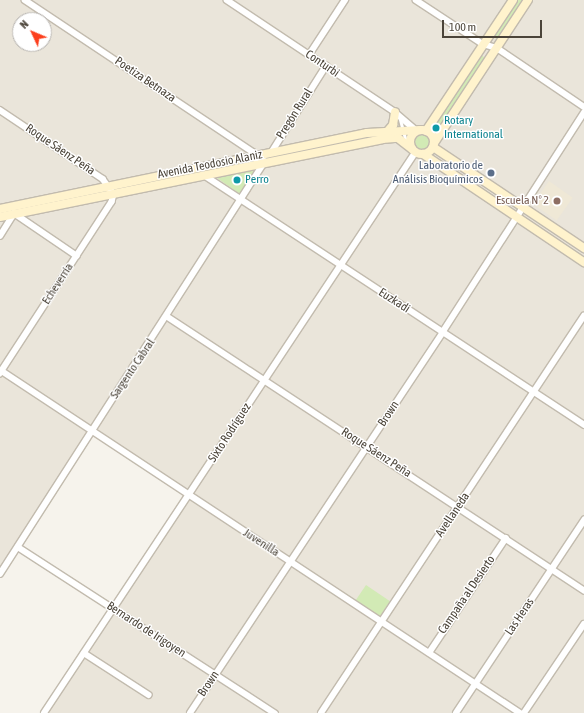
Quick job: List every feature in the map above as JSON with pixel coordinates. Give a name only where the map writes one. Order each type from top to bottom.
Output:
[{"type":"main road","points":[[513,0],[421,130],[414,133],[410,139],[414,150],[433,145],[528,0]]},
{"type":"main road","points":[[378,140],[388,131],[395,121],[397,114]]},
{"type":"main road","name":"Avenida Teodosio Alaniz","points":[[0,217],[14,210],[109,185],[341,138],[388,131],[421,130]]},
{"type":"main road","points":[[421,130],[432,137],[433,145],[584,248]]},
{"type":"main road","name":"Avenida Teodosio Alaniz","points":[[0,209],[14,210],[114,194],[394,137],[584,262]]},
{"type":"main road","points":[[341,138],[343,147]]},
{"type":"street","name":"Poetiza Betnaza","points":[[25,0],[255,155]]},
{"type":"street","name":"Conturbi","points":[[227,0],[421,130]]},
{"type":"street","points":[[309,55],[345,0]]},
{"type":"street","points":[[416,0],[483,44],[497,48],[584,107]]},
{"type":"street","name":"Pregón Rural","points":[[262,163],[272,152],[326,66]]},
{"type":"street","name":"Roque Sáenz Peña","points":[[0,110],[109,185],[114,194]]},
{"type":"street","name":"Brown","points":[[190,713],[442,333],[584,113]]},
{"type":"street","name":"Sixto Rodríguez","points":[[44,713],[189,496],[340,266],[414,150]]},
{"type":"street","points":[[255,155],[262,163]]},
{"type":"street","name":"Sargento Cabral","points":[[0,574],[92,431],[168,317],[242,200],[262,163]]},
{"type":"street","name":"Euzkadi","points":[[204,175],[340,266],[584,425]]},
{"type":"street","name":"Echeverría","points":[[1,372],[112,202],[114,194]]},
{"type":"street","points":[[0,236],[14,210],[76,256]]},
{"type":"street","name":"Avellaneda","points":[[321,713],[584,316]]},
{"type":"street","name":"Roque Sáenz Peña","points":[[168,317],[584,590]]},
{"type":"street","name":"Juvenilla","points":[[1,372],[520,713]]},
{"type":"street","name":"Las Heras","points":[[456,713],[584,520]]},
{"type":"street","name":"Campaña al Desierto","points":[[429,653],[506,538]]},
{"type":"street","name":"Bernardo de Irigoyen","points":[[18,547],[275,713]]},
{"type":"street","points":[[524,713],[584,624]]},
{"type":"street","points":[[84,653],[149,695]]},
{"type":"lane","points":[[397,114],[403,130],[414,150]]},
{"type":"shaded area","points":[[0,0],[584,0],[584,713],[44,713],[189,496],[92,431],[0,574]]},
{"type":"shaded area","points":[[549,181],[573,198],[557,221],[533,204]]},
{"type":"green space","points":[[516,0],[524,0],[498,40],[492,36]]},
{"type":"green space","points":[[481,55],[487,59],[436,134],[430,130]]},
{"type":"green space","points":[[419,135],[425,135],[429,139],[429,145],[425,149],[419,149],[415,145],[415,139]]},
{"type":"green space","points":[[257,167],[258,171],[240,194],[217,178],[219,175]]},
{"type":"green space","points":[[366,585],[390,601],[379,617],[355,601]]},
{"type":"place","name":"Rotary International","points":[[436,128]]},
{"type":"place","name":"Laboratorio de Análisis Bioquímicos","points":[[491,173]]},
{"type":"place","name":"Perro","points":[[237,180]]},
{"type":"place","name":"Escuela N° 2","points":[[557,201]]}]
